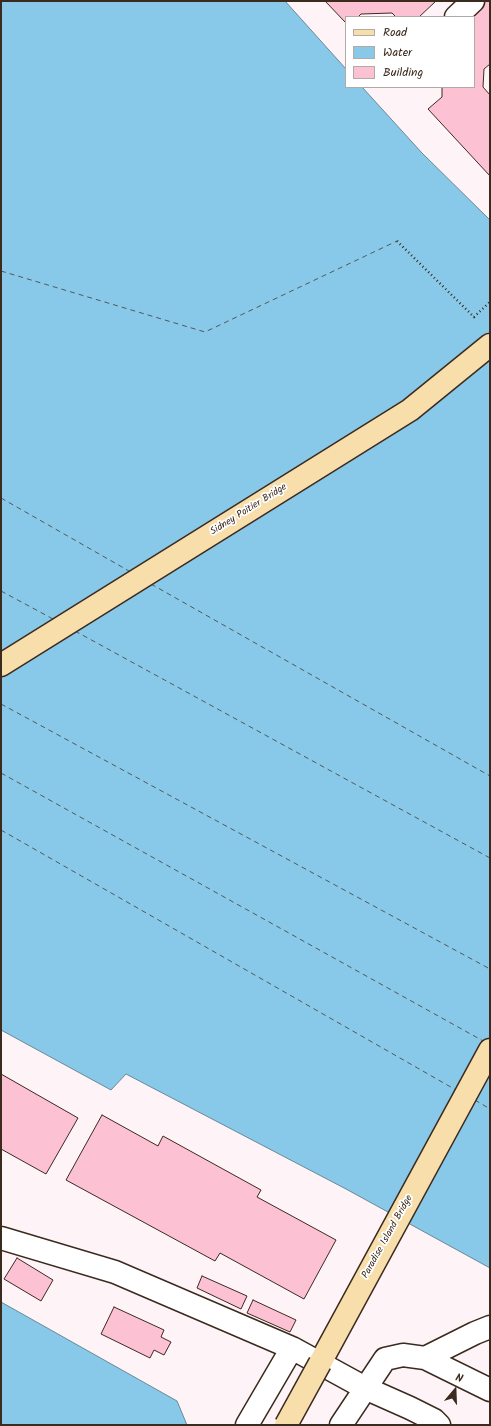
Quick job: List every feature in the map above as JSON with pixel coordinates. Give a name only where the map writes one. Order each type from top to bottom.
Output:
[{"type":"main road","name":"Sidney Poitier Bridge","points":[[1,665],[410,410],[490,344]]},
{"type":"main road","name":"Paradise Island Bridge","points":[[286,1425],[490,1050]]},
{"type":"street","points":[[457,16],[473,1]]},
{"type":"street","points":[[1,1238],[115,1272],[292,1348],[365,1388],[434,1420],[439,1425]]},
{"type":"street","points":[[425,1358],[490,1327]]},
{"type":"street","points":[[247,1425],[292,1348]]},
{"type":"street","points":[[341,1425],[385,1359],[403,1355],[425,1358],[490,1390]]},
{"type":"path","points":[[397,241],[474,317],[490,302]]},
{"type":"water","points":[[1,1],[285,1],[345,68],[345,88],[363,88],[422,153],[490,220],[490,1268],[346,1189],[126,1074],[111,1090],[1,1030]]},
{"type":"water","points":[[1,1302],[177,1401],[187,1425],[1,1425]]},
{"type":"building","points":[[325,1],[436,1],[420,16],[395,16],[392,13],[361,14],[359,16],[345,16],[345,22]]},
{"type":"building","points":[[484,1],[490,1],[490,64],[484,69],[483,87],[490,95],[490,176],[428,109],[442,97],[442,88],[475,88],[475,16],[467,16]]},
{"type":"building","points":[[1,1074],[78,1118],[46,1174],[1,1149]]},
{"type":"building","points":[[102,1115],[158,1146],[163,1136],[261,1190],[257,1197],[336,1240],[304,1299],[220,1253],[215,1261],[66,1180]]},
{"type":"building","points":[[17,1258],[53,1280],[41,1301],[4,1279]]},
{"type":"building","points":[[202,1276],[247,1296],[241,1309],[197,1288]]},
{"type":"building","points":[[253,1300],[296,1320],[290,1332],[247,1313]]},
{"type":"building","points":[[114,1307],[164,1330],[161,1337],[171,1342],[164,1355],[154,1350],[150,1358],[101,1334]]},
{"type":"ferry route","points":[[1,271],[205,332],[397,241]]},
{"type":"ferry route","points":[[1,498],[129,571]]},
{"type":"ferry route","points":[[151,584],[490,776]]},
{"type":"ferry route","points":[[1,591],[53,619]]},
{"type":"ferry route","points":[[75,631],[490,858]]},
{"type":"ferry route","points":[[1,704],[490,969]]},
{"type":"ferry route","points":[[1,773],[485,1042]]},
{"type":"ferry route","points":[[1,830],[456,1090]]},
{"type":"ferry route","points":[[475,1100],[490,1109]]}]
